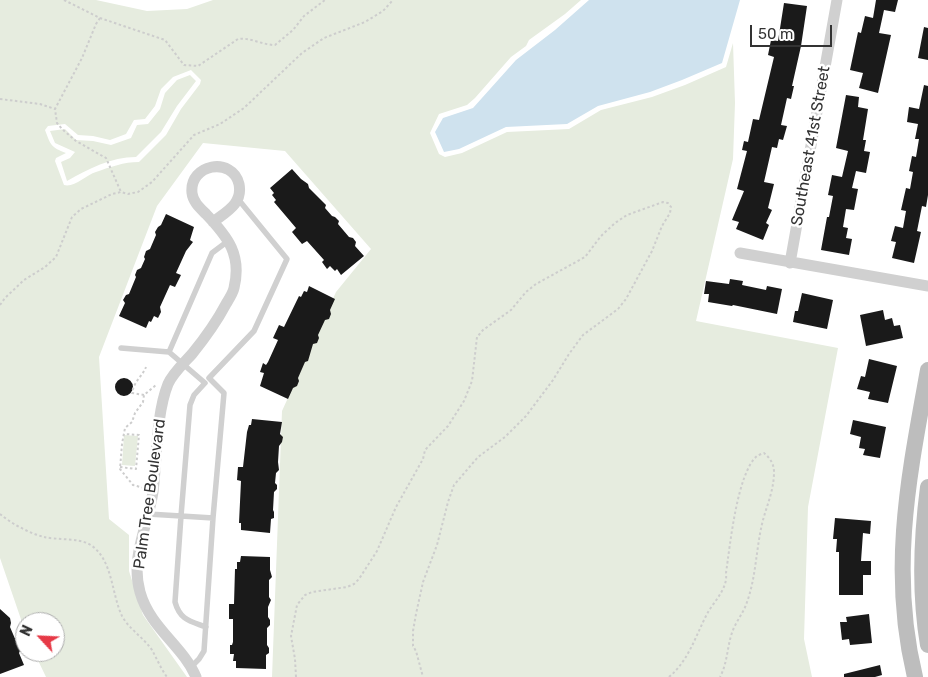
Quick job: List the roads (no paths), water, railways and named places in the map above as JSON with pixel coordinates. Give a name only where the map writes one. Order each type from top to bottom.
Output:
[{"type":"main road","points":[[915,677],[906,635],[902,586],[902,537],[907,491],[924,416],[928,370]]},
{"type":"main road","points":[[928,487],[921,557],[925,585],[928,645]]},
{"type":"street","name":"Southeast 41st Street","points":[[790,263],[837,0]]},
{"type":"street","points":[[212,166],[228,170],[234,175],[240,191],[238,199],[230,210],[213,222],[197,205],[193,198],[192,190],[193,181],[198,174],[212,166]]},
{"type":"street","name":"Palm Tree Boulevard","points":[[194,672],[154,622],[140,592],[137,557],[153,490],[163,401],[168,384],[206,337],[234,290],[238,268],[234,253],[228,241],[213,222]]},
{"type":"street","points":[[740,253],[928,286]]},
{"type":"street","points":[[902,586],[925,585]]},
{"type":"lane","points":[[206,627],[186,619],[178,612],[175,602],[190,404],[207,380],[254,331],[287,259],[238,199]]},
{"type":"lane","points":[[169,352],[212,253],[228,241]]},
{"type":"lane","points":[[120,348],[169,352],[224,392],[204,651],[194,672]]},
{"type":"lane","points":[[148,514],[213,518]]},
{"type":"water","points":[[589,0],[740,0],[722,63],[650,92],[598,106],[567,124],[506,127],[459,149],[444,152],[435,132],[443,118],[473,108],[516,60],[555,30]]}]
